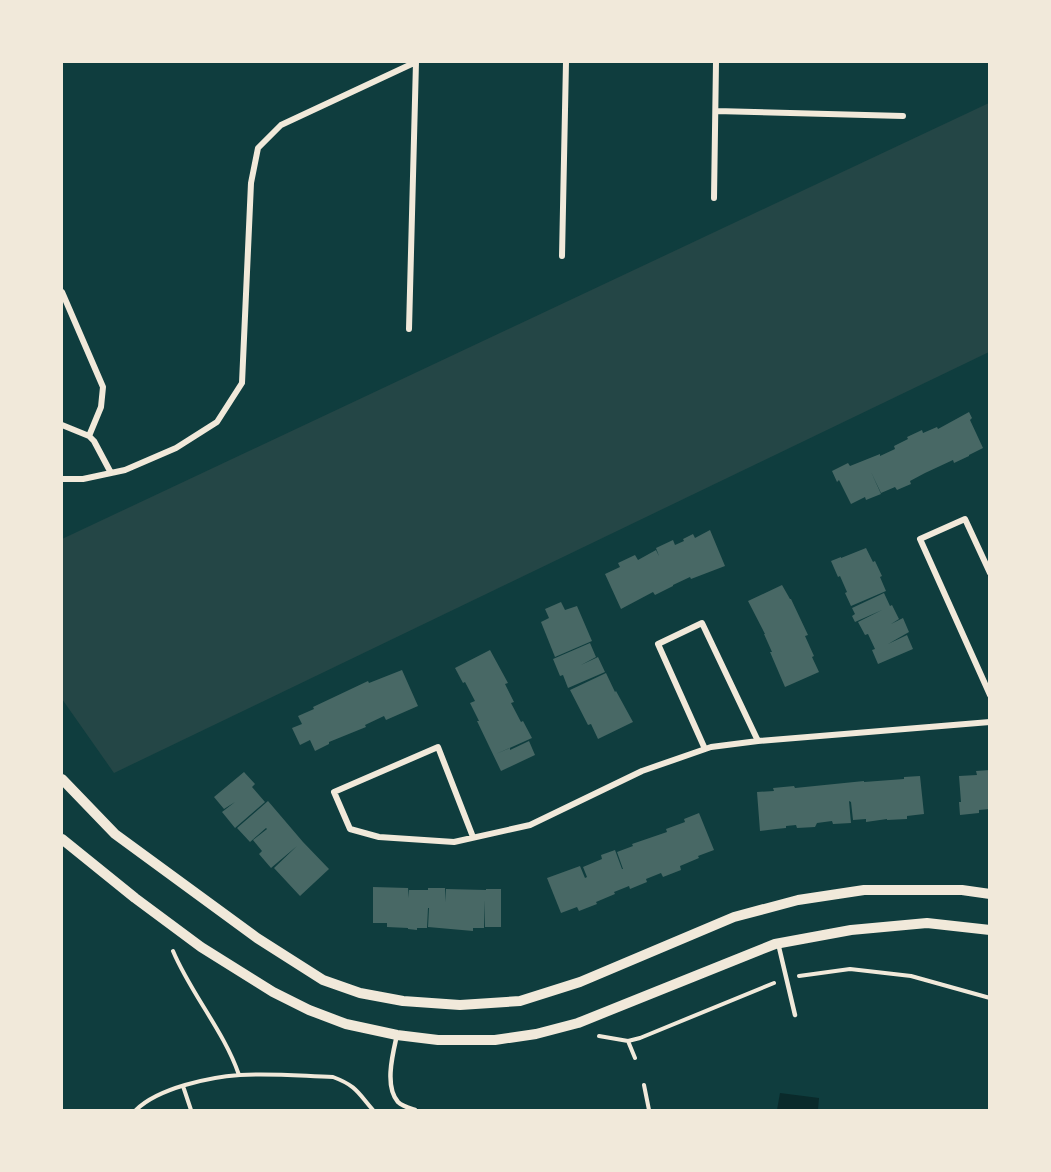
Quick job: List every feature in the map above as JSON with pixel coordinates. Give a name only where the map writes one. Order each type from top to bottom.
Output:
[{"type":"street","points":[[62,479],[83,479],[125,470],[176,448],[217,422],[242,383],[251,183],[258,148],[281,125],[416,62],[409,328]]},
{"type":"street","points":[[562,256],[566,62]]},
{"type":"street","points":[[714,198],[716,62]]},
{"type":"street","points":[[716,111],[903,116]]},
{"type":"street","points":[[62,292],[102,387],[101,406],[89,436]]},
{"type":"street","points":[[62,424],[89,436],[94,441],[111,473]]},
{"type":"street","points":[[990,573],[965,519],[920,539],[990,695]]},
{"type":"street","points":[[705,749],[658,644],[702,623],[758,741]]},
{"type":"street","points":[[473,837],[438,747],[334,792],[350,829],[379,837],[454,842],[530,825],[642,771],[711,747],[990,722]]},
{"type":"street","points":[[62,779],[115,834],[257,938],[323,980],[360,993],[403,1001],[460,1005],[520,1001],[579,982],[734,917],[798,900],[864,890],[962,890],[990,894]]},
{"type":"street","points":[[62,839],[135,898],[201,947],[273,992],[309,1010],[346,1024],[397,1035],[438,1040],[495,1040],[536,1034],[578,1023],[778,943],[852,930],[927,923],[990,930]]},
{"type":"lane","points":[[778,943],[795,1015]]},
{"type":"lane","points":[[397,1035],[391,1078],[392,1093],[399,1104],[415,1110]]},
{"type":"path","points":[[173,951],[180,969],[236,1064],[239,1075]]},
{"type":"path","points":[[805,975],[849,969],[911,976],[990,998]]},
{"type":"path","points":[[599,1036],[628,1041],[640,1038],[769,984]]},
{"type":"path","points":[[628,1041],[635,1058]]},
{"type":"path","points":[[136,1110],[149,1100],[183,1086],[239,1075],[333,1077],[357,1089],[374,1110]]},
{"type":"path","points":[[644,1085],[649,1110]]},
{"type":"path","points":[[183,1086],[191,1110]]},
{"type":"shaded area","points":[[989,103],[989,352],[114,773],[62,699],[62,539]]},
{"type":"shaded area","points":[[780,1093],[819,1098],[818,1110],[777,1110]]},
{"type":"building","points":[[969,412],[972,418],[970,420],[983,448],[954,463],[953,460],[925,473],[910,481],[911,484],[897,490],[895,487],[881,493],[871,472],[881,494],[866,500],[865,497],[851,504],[832,471],[848,463],[850,466],[880,454],[880,456],[895,449],[894,446],[908,439],[907,437],[922,430],[923,433],[937,427],[938,429]]},
{"type":"building","points":[[710,530],[725,566],[691,579],[690,577],[655,595],[653,592],[621,609],[605,574],[620,567],[618,563],[635,555],[638,560],[656,550],[659,556],[656,548],[673,540],[675,545],[693,534],[695,538]]},
{"type":"building","points":[[866,548],[882,576],[880,577],[886,591],[851,606],[840,576],[838,577],[831,561]]},
{"type":"building","points":[[782,585],[808,635],[805,636],[819,672],[785,687],[765,634],[748,601]]},
{"type":"building","points":[[884,593],[899,619],[891,624],[903,618],[909,632],[888,644],[907,635],[913,649],[878,664],[872,650],[875,649],[868,634],[865,635],[858,622],[882,610],[855,622],[852,608]]},
{"type":"building","points":[[561,602],[565,610],[577,606],[592,641],[555,657],[541,622],[549,618],[545,609]]},
{"type":"building","points":[[590,643],[596,657],[581,665],[598,657],[605,672],[568,688],[553,659]]},
{"type":"building","points":[[490,650],[508,683],[505,684],[514,702],[511,703],[532,738],[496,754],[529,741],[535,755],[501,771],[470,703],[475,701],[455,668]]},
{"type":"building","points":[[402,670],[418,706],[386,720],[384,716],[315,751],[310,740],[300,745],[292,728],[302,724],[298,716],[368,681],[369,683]]},
{"type":"building","points":[[606,673],[633,722],[598,739],[570,690]]},
{"type":"building","points":[[990,770],[990,809],[960,815],[959,776],[977,775],[976,771]]},
{"type":"building","points":[[244,772],[255,784],[252,787],[265,802],[235,828],[222,812],[235,802],[224,809],[214,797]]},
{"type":"building","points":[[920,776],[924,814],[907,816],[907,819],[866,822],[866,819],[853,820],[849,801],[851,823],[833,824],[832,821],[817,823],[815,827],[797,828],[796,825],[760,831],[757,792],[774,791],[773,788]]},
{"type":"building","points":[[268,801],[329,869],[300,896],[274,868],[297,846],[271,868],[259,854],[262,851],[253,840],[267,829],[250,842],[237,828]]},
{"type":"building","points":[[699,813],[714,850],[680,866],[681,870],[663,877],[661,873],[646,879],[647,882],[614,892],[615,894],[596,902],[597,904],[579,911],[577,907],[561,913],[547,878],[580,866],[585,878],[587,877],[583,867],[602,859],[601,855],[615,850],[623,869],[617,852],[633,846],[632,844],[667,832],[666,829],[685,822],[684,819]]},
{"type":"building","points":[[373,887],[408,888],[409,898],[409,890],[445,888],[446,902],[446,889],[501,889],[501,927],[485,927],[485,900],[484,928],[473,928],[473,931],[428,927],[429,908],[427,928],[417,928],[417,930],[387,927],[387,923],[373,923]]}]
